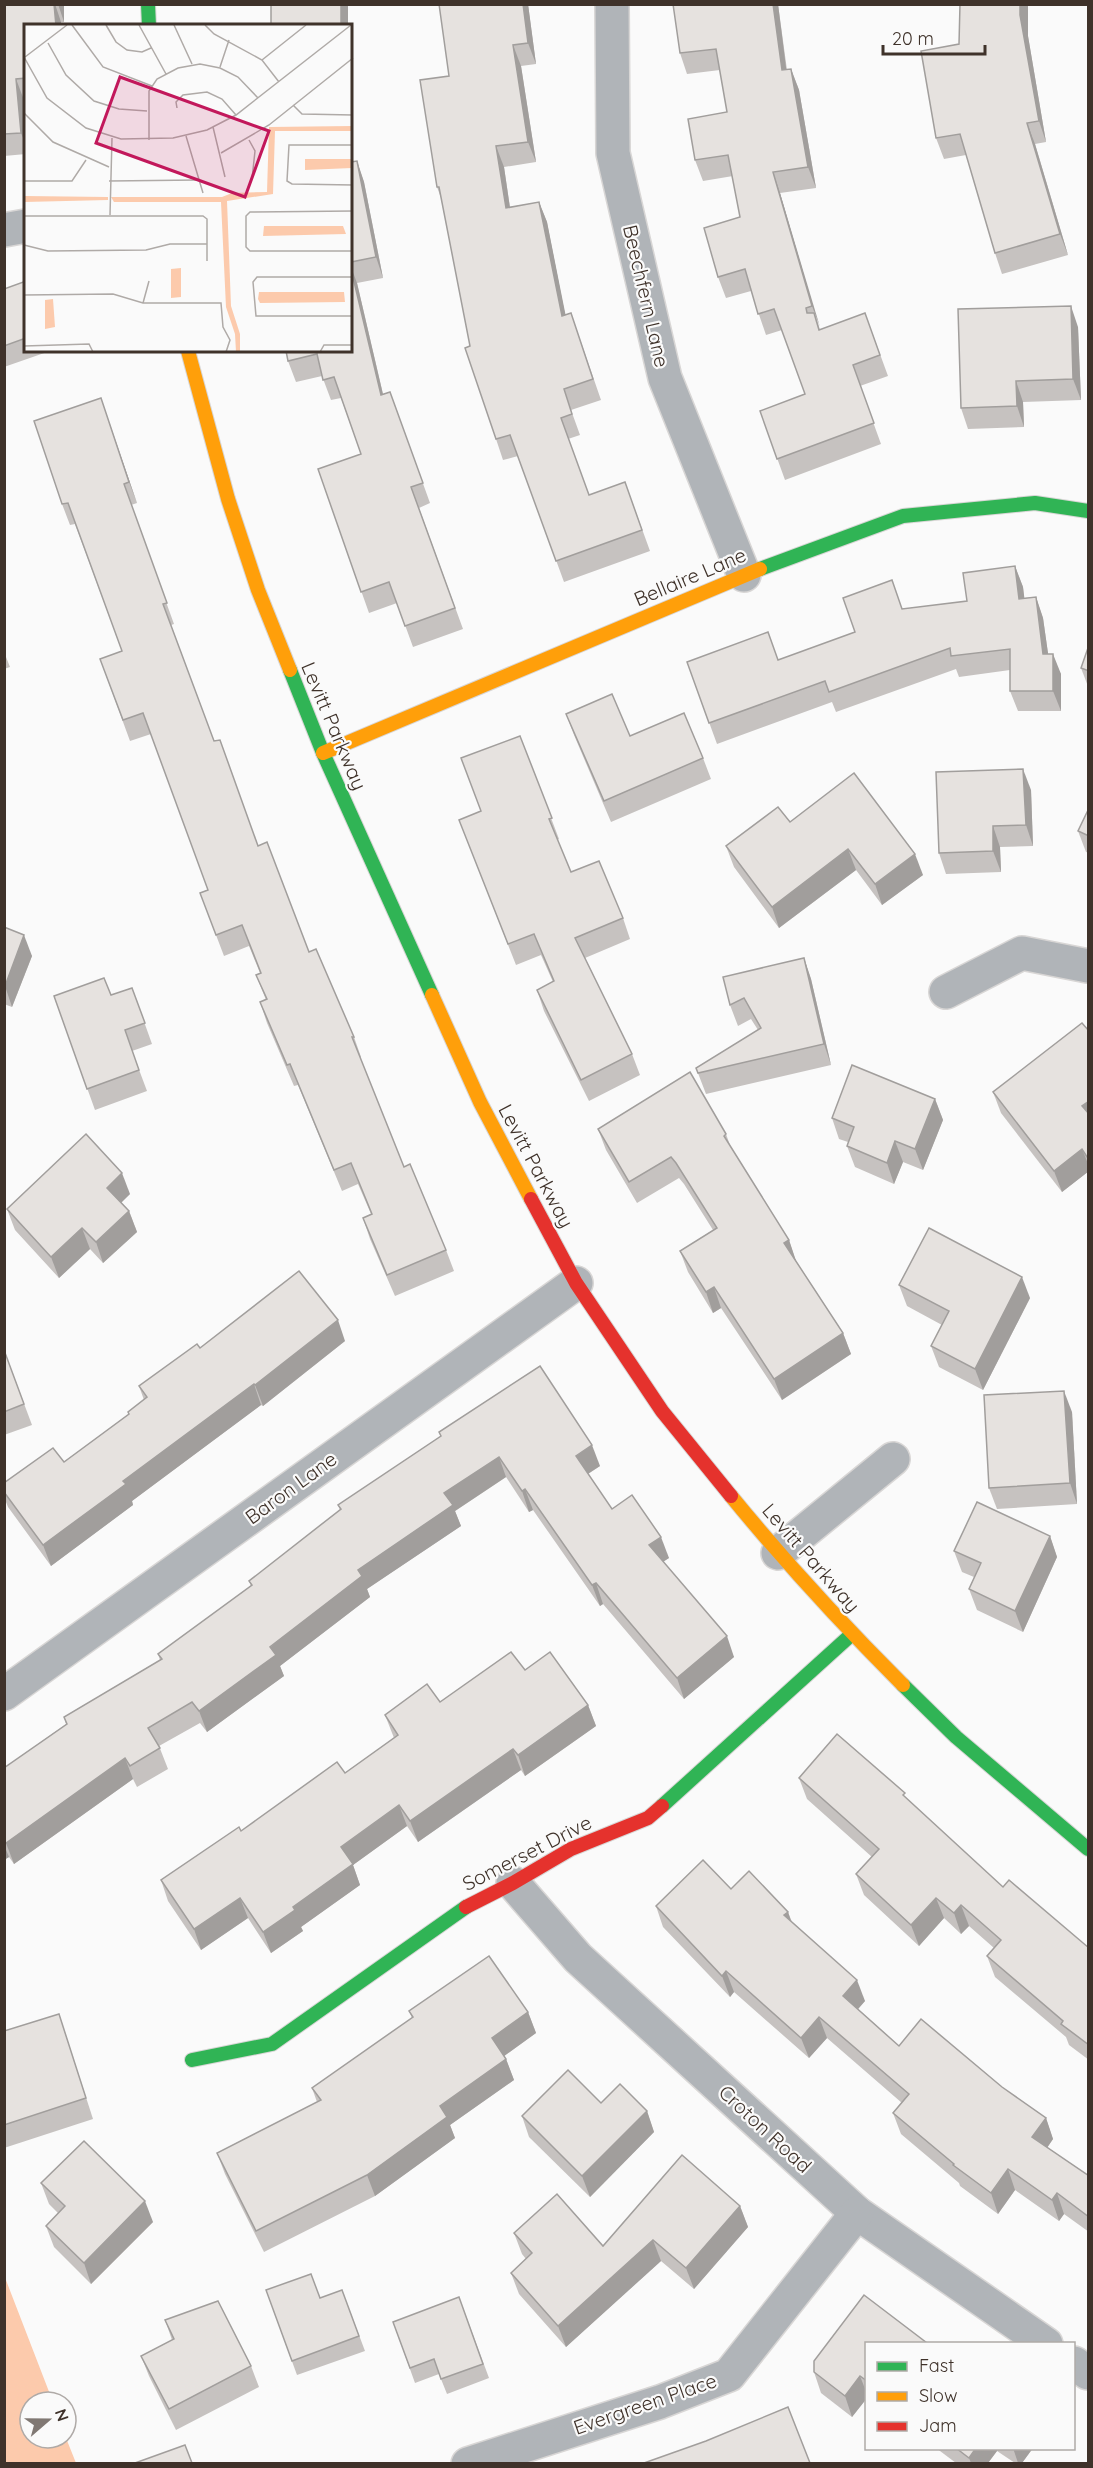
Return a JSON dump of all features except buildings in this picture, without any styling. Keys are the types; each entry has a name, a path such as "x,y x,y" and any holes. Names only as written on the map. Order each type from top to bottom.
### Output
{"street":[{"path":"148,4 149,24"},
{"name":"Beechfern Lane","path":"612,4 613,153 664,378 744,574"},
{"path":"4,230 24,226"},
{"name":"Levitt Parkway","path":"188,352 228,499 258,590 323,753 480,1102 576,1283 662,1411 778,1553 852,1634 956,1737 1089,1849"},
{"name":"Bellaire Lane","path":"323,753 744,574 903,516 1035,503 1089,511"},
{"path":"946,992 1022,952 1089,966"},
{"name":"Baron Lane","path":"5,1692 576,1283"},
{"path":"778,1553 893,1459"},
{"name":"Somerset Drive","path":"192,2060 272,2044 467,1906 513,1883 571,1849 648,1818 852,1634"},
{"name":"Croton Road","path":"513,1883 579,1958 857,2213 1045,2342"},
{"name":"Evergreen Place","path":"468,2463 660,2403 729,2374 857,2213"},
{"path":"1075,2364 1089,2373"}],"shaded area":[{"path":"4,2275 48,2390 18,2390 18,2450 71,2450 76,2463 5,2463"}],"traffic: fast":[{"path":"148,4 149,24"},
{"path":"760,569 903,516 1035,503 1088,511"},
{"path":"290,670 323,753 432,995"},
{"path":"662,1806 852,1634"},
{"path":"903,1685 956,1737 1088,1849"},
{"path":"192,2060 272,2044 466,1907"}],"traffic: slow":[{"path":"188,352 228,499 258,590 290,670"},
{"path":"323,753 760,569"},
{"path":"432,995 480,1102 531,1199"},
{"path":"731,1496 815,1593 903,1685"}],"traffic: jam":[{"path":"531,1199 576,1283 662,1411 731,1496"},
{"path":"466,1907 571,1849 648,1818 662,1806"}]}
